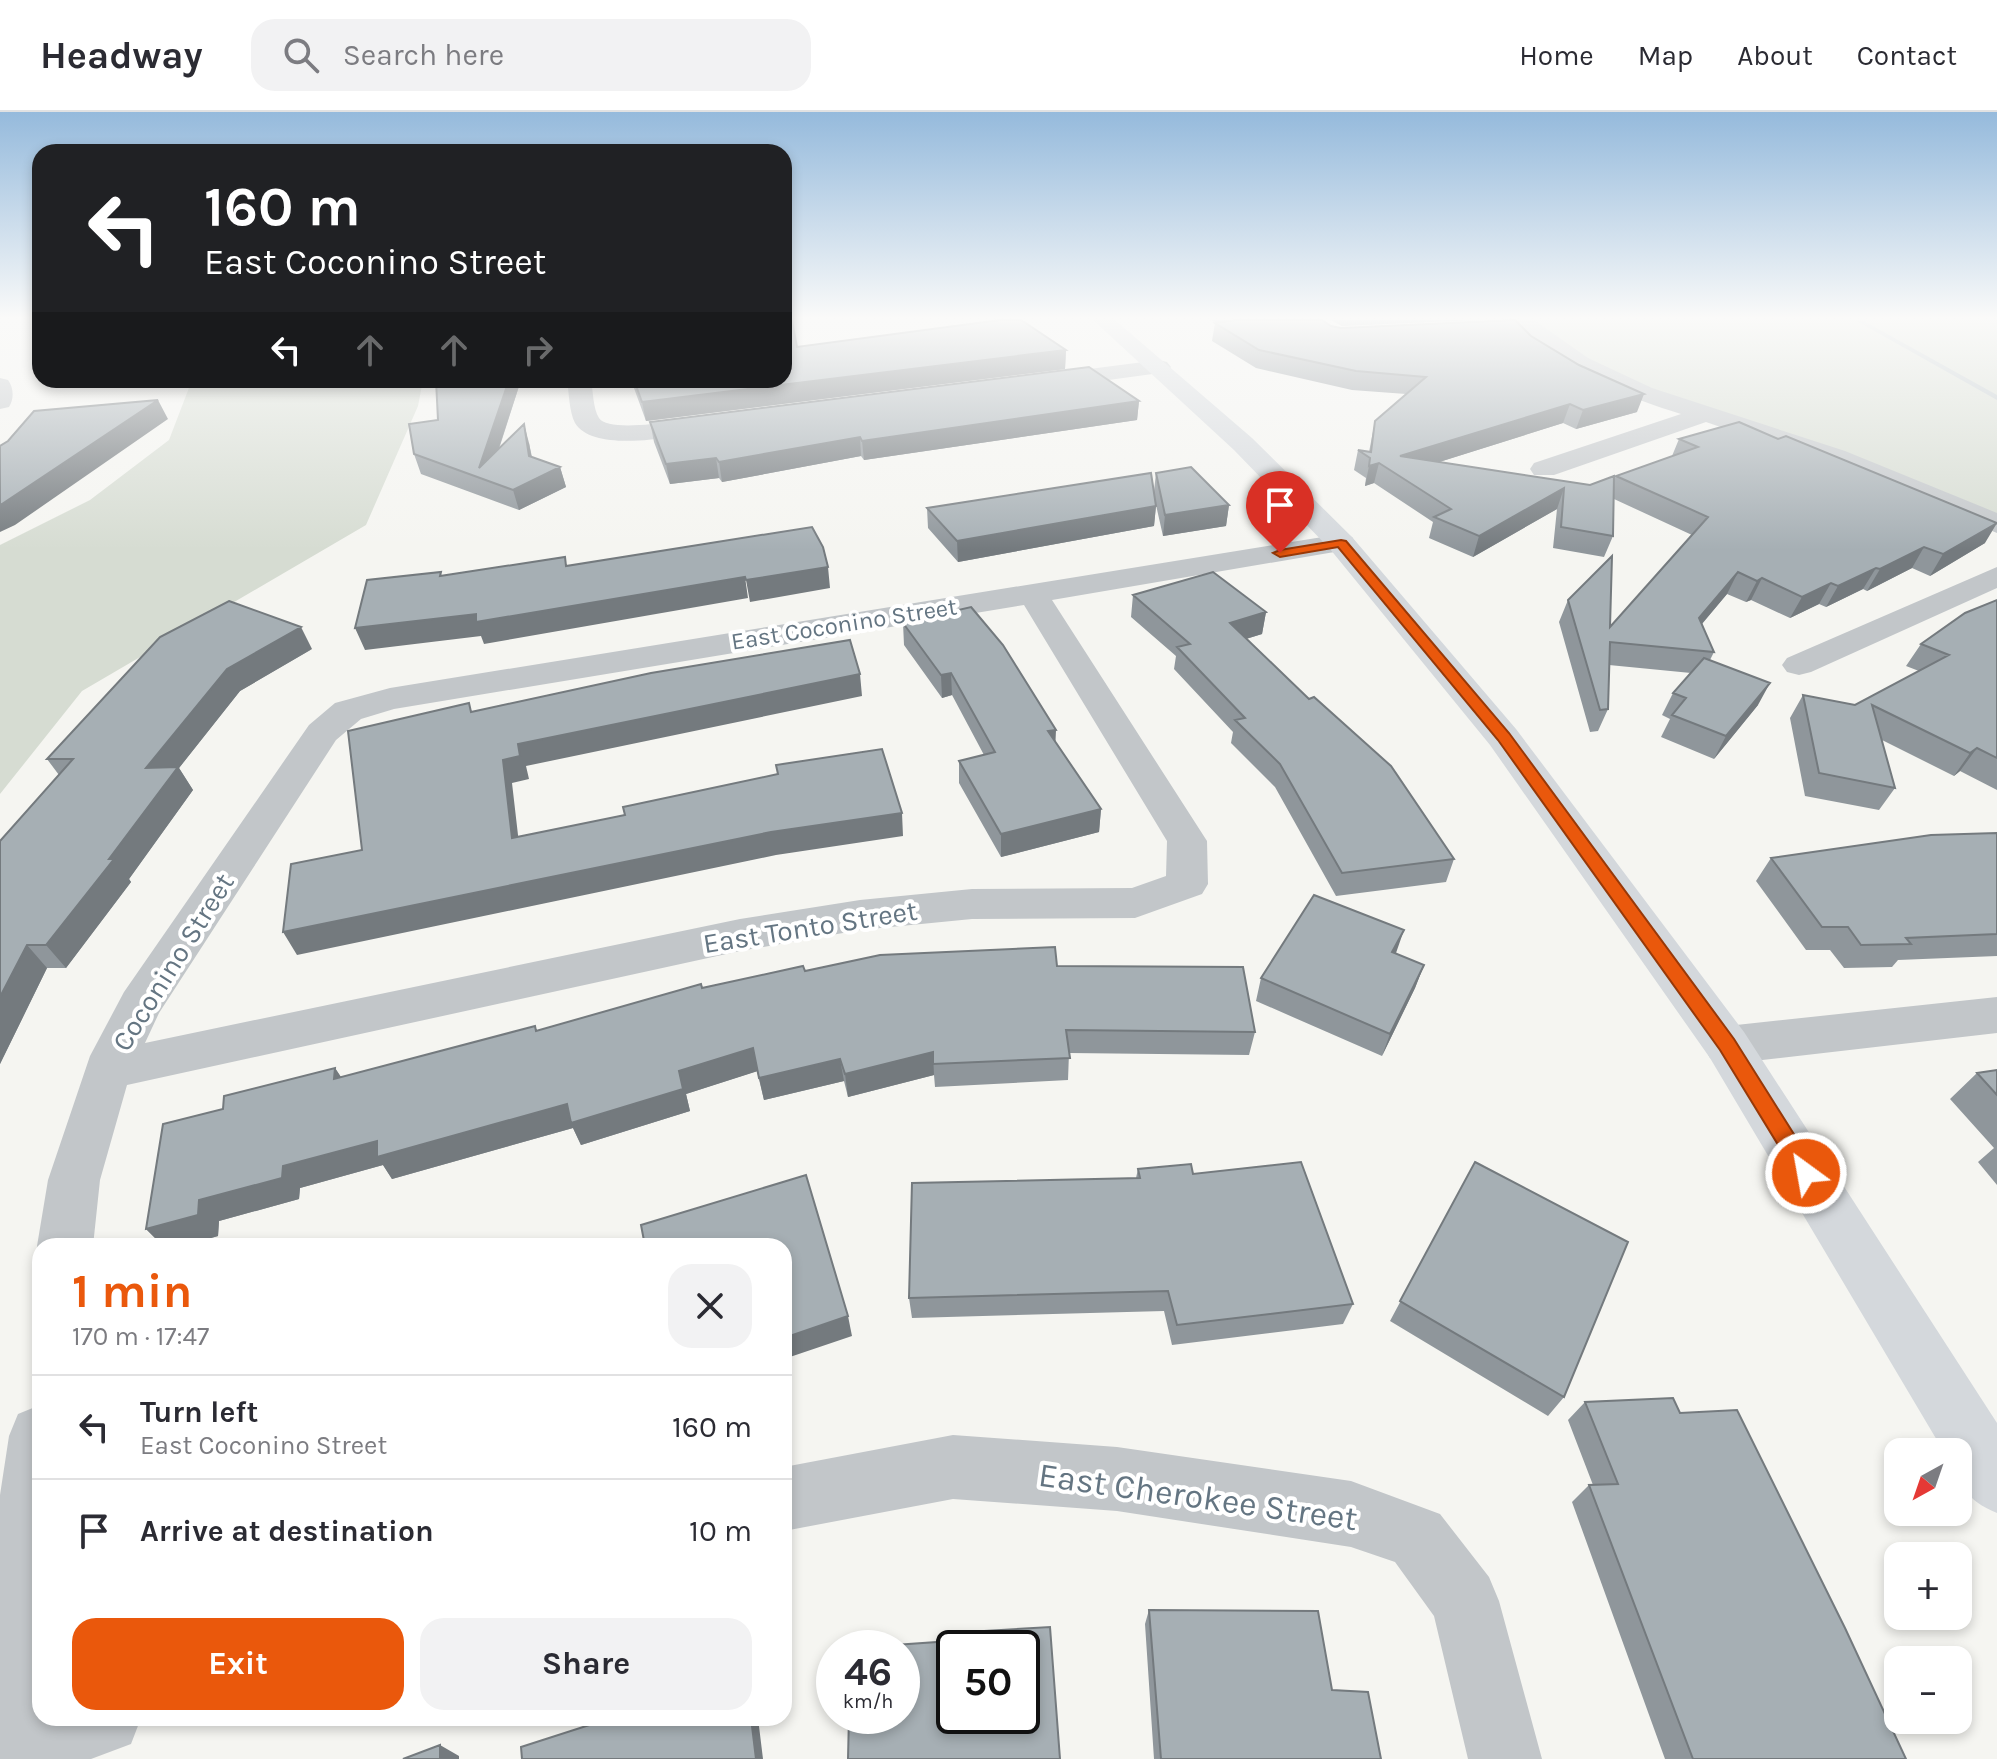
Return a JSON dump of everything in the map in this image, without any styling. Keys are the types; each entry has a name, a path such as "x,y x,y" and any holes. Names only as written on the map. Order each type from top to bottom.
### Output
{"main road":[{"path":"1192,397 1341,543 1503,737 1727,1045 1997,1481"}],"street":[{"path":"582,397 586,420 599,431 637,433 732,421"},
{"path":"1654,397 1854,462 1997,524"},
{"path":"1544,469 1703,415"},
{"name":"East Coconino Street","path":"348,711 390,699 1341,543"},
{"path":"1799,665 1997,576"},
{"name":"East Tonto Street","path":"107,1070 755,933 860,915 972,904 1135,903 1187,884 1187,841 1033,594"},
{"name":"Coconino Street","path":"66,1238 74,1180 107,1070 140,1005 322,733 348,711"},
{"path":"1727,1045 1997,1015"},
{"name":"East Cherokee Street","path":"792,1497 953,1467 1117,1479 1351,1514 1417,1537 1465,1601 1505,1759"},
{"path":"0,1735 32,1496"},
{"path":"0,1752 80,1726"}],"shaded area":[{"path":"186,397 420,397 366,525 82,691 0,794 0,545 90,500 169,440"},
{"path":"1664,397 1997,397 1997,524 1703,415"}],"building":[{"path":"437,397 503,397 479,468 524,424 529,456 560,467 513,490 414,454 409,424 438,420"},
{"path":"640,397 684,397 642,402"},
{"path":"851,397 1133,397 1139,401 862,441 860,437 719,462 716,458 666,464 650,422"},
{"path":"1403,397 1633,397 1583,410 1570,404 1400,456 1590,485 1614,476 1613,536 1561,527 1564,488 1479,536 1434,517 1451,509 1379,463 1369,466 1370,458 1358,450 1371,452 1375,421"},
{"path":"158,400 0,505 0,446 34,411"},
{"path":"1739,422 1778,439 1786,436 1997,523 1943,554 1924,547 1880,569 1876,568 1838,586 1831,583 1802,597 1762,578 1757,581 1738,572 1699,618 1714,652 1610,642 1608,709 1600,710 1568,600 1612,556 1610,627 1708,517 1616,476 1698,447 1679,439"},
{"path":"1191,467 1229,505 1165,515 1156,473"},
{"path":"1151,473 1156,506 957,541 927,508"},
{"path":"812,527 823,547 828,567 746,580 745,577 476,622 476,614 355,628 367,580 441,572 440,576 565,557 566,566"},
{"path":"1213,572 1266,612 1230,623 1309,699 1314,697 1391,766 1454,859 1342,873 1280,764 1235,720 1245,718 1177,647 1190,644 1133,595"},
{"path":"1997,600 1997,758 1977,748 1970,753 1872,705 1895,788 1819,773 1803,695 1855,705 1949,655 1921,644 1965,613"},
{"path":"229,601 301,627 227,669 146,768 178,767 109,859 114,859 46,945 27,945 0,997 0,841 73,759 47,759 160,637"},
{"path":"971,607 1003,645 1056,730 1048,731 1101,809 1001,834 959,761 995,752 951,673 941,675 903,623"},
{"path":"850,640 860,674 518,744 520,756 503,760 512,838 625,815 623,807 778,774 776,765 882,749 902,813 771,832 283,932 291,864 362,850 348,731 469,703 471,712 651,673"},
{"path":"1704,658 1770,683 1726,736 1672,715 1686,698 1673,693"},
{"path":"1997,833 1997,934 1906,938 1911,944 1861,945 1848,927 1822,927 1771,858 1931,835"},
{"path":"1314,895 1404,930 1392,952 1424,965 1390,1034 1261,978"},
{"path":"1055,947 1057,966 1243,967 1255,1032 1066,1030 1070,1058 933,1064 933,1052 845,1074 840,1059 759,1078 753,1048 679,1071 683,1089 571,1123 567,1104 377,1157 377,1141 283,1166 282,1178 199,1200 198,1215 146,1229 163,1124 223,1109 224,1096 335,1068 334,1079 535,1026 536,1031 701,984 702,988 803,966 805,971 880,955"},
{"path":"1997,1070 1997,1095 1977,1073"},
{"path":"1301,1162 1353,1304 1177,1325 1168,1291 909,1298 912,1183 1140,1178 1138,1169 1191,1164 1193,1174"},
{"path":"1475,1162 1628,1242 1564,1397 1400,1301"},
{"path":"806,1175 848,1316 792,1335 792,1238 643,1238 641,1225"},
{"path":"1673,1398 1680,1413 1737,1410 1884,1712 1884,1734 1894,1734 1906,1759 1693,1759 1589,1485 1618,1484 1585,1402"},
{"path":"1149,1610 1318,1611 1332,1690 1368,1692 1381,1759 1161,1759"},
{"path":"1050,1627 1060,1759 848,1759 849,1734 920,1734 920,1643 936,1642 936,1734 1040,1734 1040,1630 1000,1630"},
{"path":"586,1726 752,1726 756,1759 522,1759 521,1747"},
{"path":"440,1745 440,1759 403,1759"}],"route":[{"path":"1280,553 1341,543 1503,737 1727,1045 1806,1173"}]}
